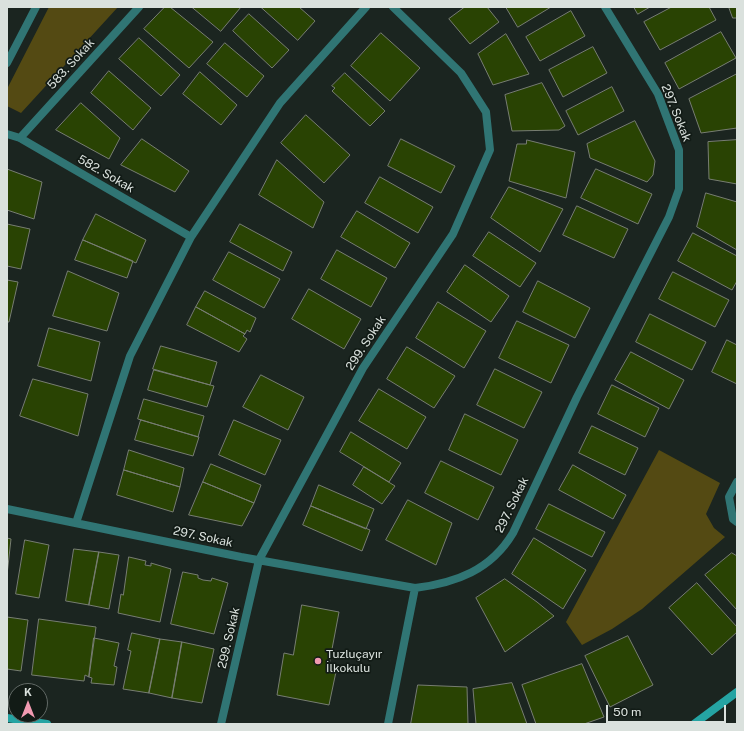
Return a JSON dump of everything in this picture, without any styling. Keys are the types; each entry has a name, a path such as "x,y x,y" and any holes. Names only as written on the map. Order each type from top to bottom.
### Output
{"main road":[{"path":"694,724 737,692"},
{"path":"7,718 42,724"}],"street":[{"path":"7,63 36,7"},
{"name":"583. Sokak","path":"20,138 139,7"},
{"path":"76,523 130,356 191,237 280,102 366,7"},
{"name":"299. Sokak","path":"221,724 259,560 363,368 453,234 490,150 486,112 461,73 393,7"},
{"name":"297. Sokak","path":"7,508 259,560 414,588 451,581 475,572 491,560 507,543 577,397 669,217 679,189 679,150 658,94 605,7"},
{"name":"582. Sokak","path":"7,134 20,138 191,237"},
{"path":"737,482 729,497 733,519 737,522"},
{"path":"388,724 414,588"}],"shaded area":[{"path":"49,7 118,7 21,113 7,106 7,89"},
{"path":"659,450 720,483 706,514 714,528 725,537 642,609 612,629 582,645 566,622"}],"building":[{"path":"165,7 170,7 213,42 189,68 144,29"},
{"path":"192,7 241,7 221,31"},
{"path":"261,7 299,7 315,21 298,40"},
{"path":"465,7 487,7 499,22 470,44 449,19"},
{"path":"506,7 551,7 518,27"},
{"path":"634,7 650,7 638,14"},
{"path":"672,7 709,7 716,20 660,50 644,22"},
{"path":"729,7 737,7 737,18 733,18"},
{"path":"571,11 585,36 540,61 526,37"},
{"path":"249,14 289,50 272,68 233,31"},
{"path":"721,32 736,58 679,89 665,63"},
{"path":"381,33 420,68 390,101 351,66"},
{"path":"506,34 529,74 493,85 478,54"},
{"path":"139,38 180,75 161,96 119,59"},
{"path":"225,43 264,76 247,97 207,64"},
{"path":"593,47 607,73 563,97 549,70"},
{"path":"109,71 151,108 133,130 91,93"},
{"path":"200,72 237,105 221,125 183,94"},
{"path":"345,73 385,111 370,126 332,91 335,88 332,86"},
{"path":"737,74 737,128 701,133 689,99"},
{"path":"542,83 565,126 559,130 512,131 505,95"},
{"path":"612,87 624,111 578,135 566,111"},
{"path":"81,103 120,138 109,159 56,130"},
{"path":"306,115 350,155 324,183 281,143"},
{"path":"635,121 655,161 653,175 647,182 590,158 587,144"},
{"path":"142,139 189,171 175,192 121,165"},
{"path":"401,139 455,166 441,193 388,166"},
{"path":"527,140 575,152 566,198 509,181 517,144 526,144"},
{"path":"737,140 737,184 709,179 708,142"},
{"path":"277,160 324,202 313,228 259,195"},
{"path":"7,169 42,182 34,219 7,210"},
{"path":"596,169 652,194 638,224 581,198"},
{"path":"380,177 433,207 418,233 365,203"},
{"path":"509,187 563,209 540,252 491,218"},
{"path":"706,193 737,202 737,250 697,227"},
{"path":"577,206 628,229 614,258 563,235"},
{"path":"357,211 410,243 395,268 341,237"},
{"path":"96,214 146,240 136,263 83,240"},
{"path":"7,224 30,229 21,269 7,266"},
{"path":"240,224 292,252 283,271 230,242"},
{"path":"489,232 536,263 520,287 473,256"},
{"path":"693,233 737,256 737,281 732,290 678,261"},
{"path":"83,240 133,261 127,278 75,260"},
{"path":"337,250 387,278 371,307 321,279"},
{"path":"229,252 280,279 264,308 213,280"},
{"path":"465,265 509,296 491,322 447,292"},
{"path":"68,271 119,293 107,331 53,316"},
{"path":"673,272 729,300 715,327 659,299"},
{"path":"7,280 18,282 9,322 7,322"},
{"path":"538,281 590,308 575,338 523,312"},
{"path":"309,289 361,319 344,349 292,319"},
{"path":"205,291 256,318 250,332 247,330 245,334 196,307"},
{"path":"438,302 486,331 464,368 416,338"},
{"path":"196,307 245,334 243,336 247,339 239,352 187,325"},
{"path":"650,314 706,342 692,370 636,342"},
{"path":"517,321 569,345 551,383 499,358"},
{"path":"49,328 100,342 91,381 38,366"},
{"path":"727,340 737,345 737,384 712,372"},
{"path":"161,346 217,362 210,385 153,369"},
{"path":"407,347 455,376 434,408 387,379"},
{"path":"631,352 684,380 669,409 615,380"},
{"path":"495,369 542,392 524,428 477,405"},
{"path":"154,370 214,386 207,407 148,390"},
{"path":"261,375 304,397 288,430 243,407"},
{"path":"33,379 88,394 78,436 20,416"},
{"path":"612,385 659,408 645,437 598,414"},
{"path":"379,389 426,417 407,449 359,421"},
{"path":"144,399 204,416 198,437 138,419"},
{"path":"465,414 518,440 501,475 449,450"},
{"path":"141,420 199,437 193,456 135,440"},
{"path":"234,420 281,440 265,475 219,455"},
{"path":"592,426 638,448 625,475 579,453"},
{"path":"351,432 401,463 389,482 340,452"},
{"path":"129,450 184,468 180,487 124,470"},
{"path":"441,461 494,487 478,520 425,493"},
{"path":"211,464 261,485 254,503 203,482"},
{"path":"573,465 626,495 613,519 559,490"},
{"path":"364,467 395,486 382,504 353,485"},
{"path":"124,470 180,487 173,512 117,495"},
{"path":"203,482 254,503 242,526 189,515"},
{"path":"319,485 374,509 366,529 311,506"},
{"path":"408,500 452,523 436,565 386,540"},
{"path":"549,504 605,532 592,557 536,529"},
{"path":"311,506 370,530 362,551 303,525"},
{"path":"7,538 11,539 7,575"},
{"path":"534,538 586,570 563,609 512,574"},
{"path":"25,540 49,545 39,598 16,594"},
{"path":"74,549 99,552 89,605 66,601"},
{"path":"99,552 119,555 109,609 89,605"},
{"path":"732,553 737,556 737,610 705,575"},
{"path":"129,557 146,561 145,565 151,566 151,563 171,569 160,622 118,613 121,594 123,595"},
{"path":"183,572 198,575 198,578 203,580 211,581 212,578 228,583 214,634 171,624"},
{"path":"505,579 554,616 505,652 476,598"},
{"path":"697,583 737,627 737,632 712,655 669,608"},
{"path":"302,605 339,612 329,665 337,667 329,705 277,695 284,653 293,655"},
{"path":"7,617 28,620 21,671 7,669"},
{"path":"39,619 96,627 89,677 85,675 84,681 32,675"},
{"path":"132,633 160,639 149,693 123,689 131,651 128,650"},
{"path":"628,636 653,685 610,707 585,656"},
{"path":"94,638 119,643 114,666 117,667 114,685 91,683 92,678 89,677"},
{"path":"160,639 182,642 172,698 149,693"},
{"path":"182,642 214,649 202,703 172,698"},
{"path":"582,664 604,717 584,724 536,724 522,685"},
{"path":"512,683 527,724 476,724 473,689"},
{"path":"418,685 467,687 468,724 411,724"}],"place":[{"name":"Tuzluçayır İlkokulu","path":"318,661"}]}
